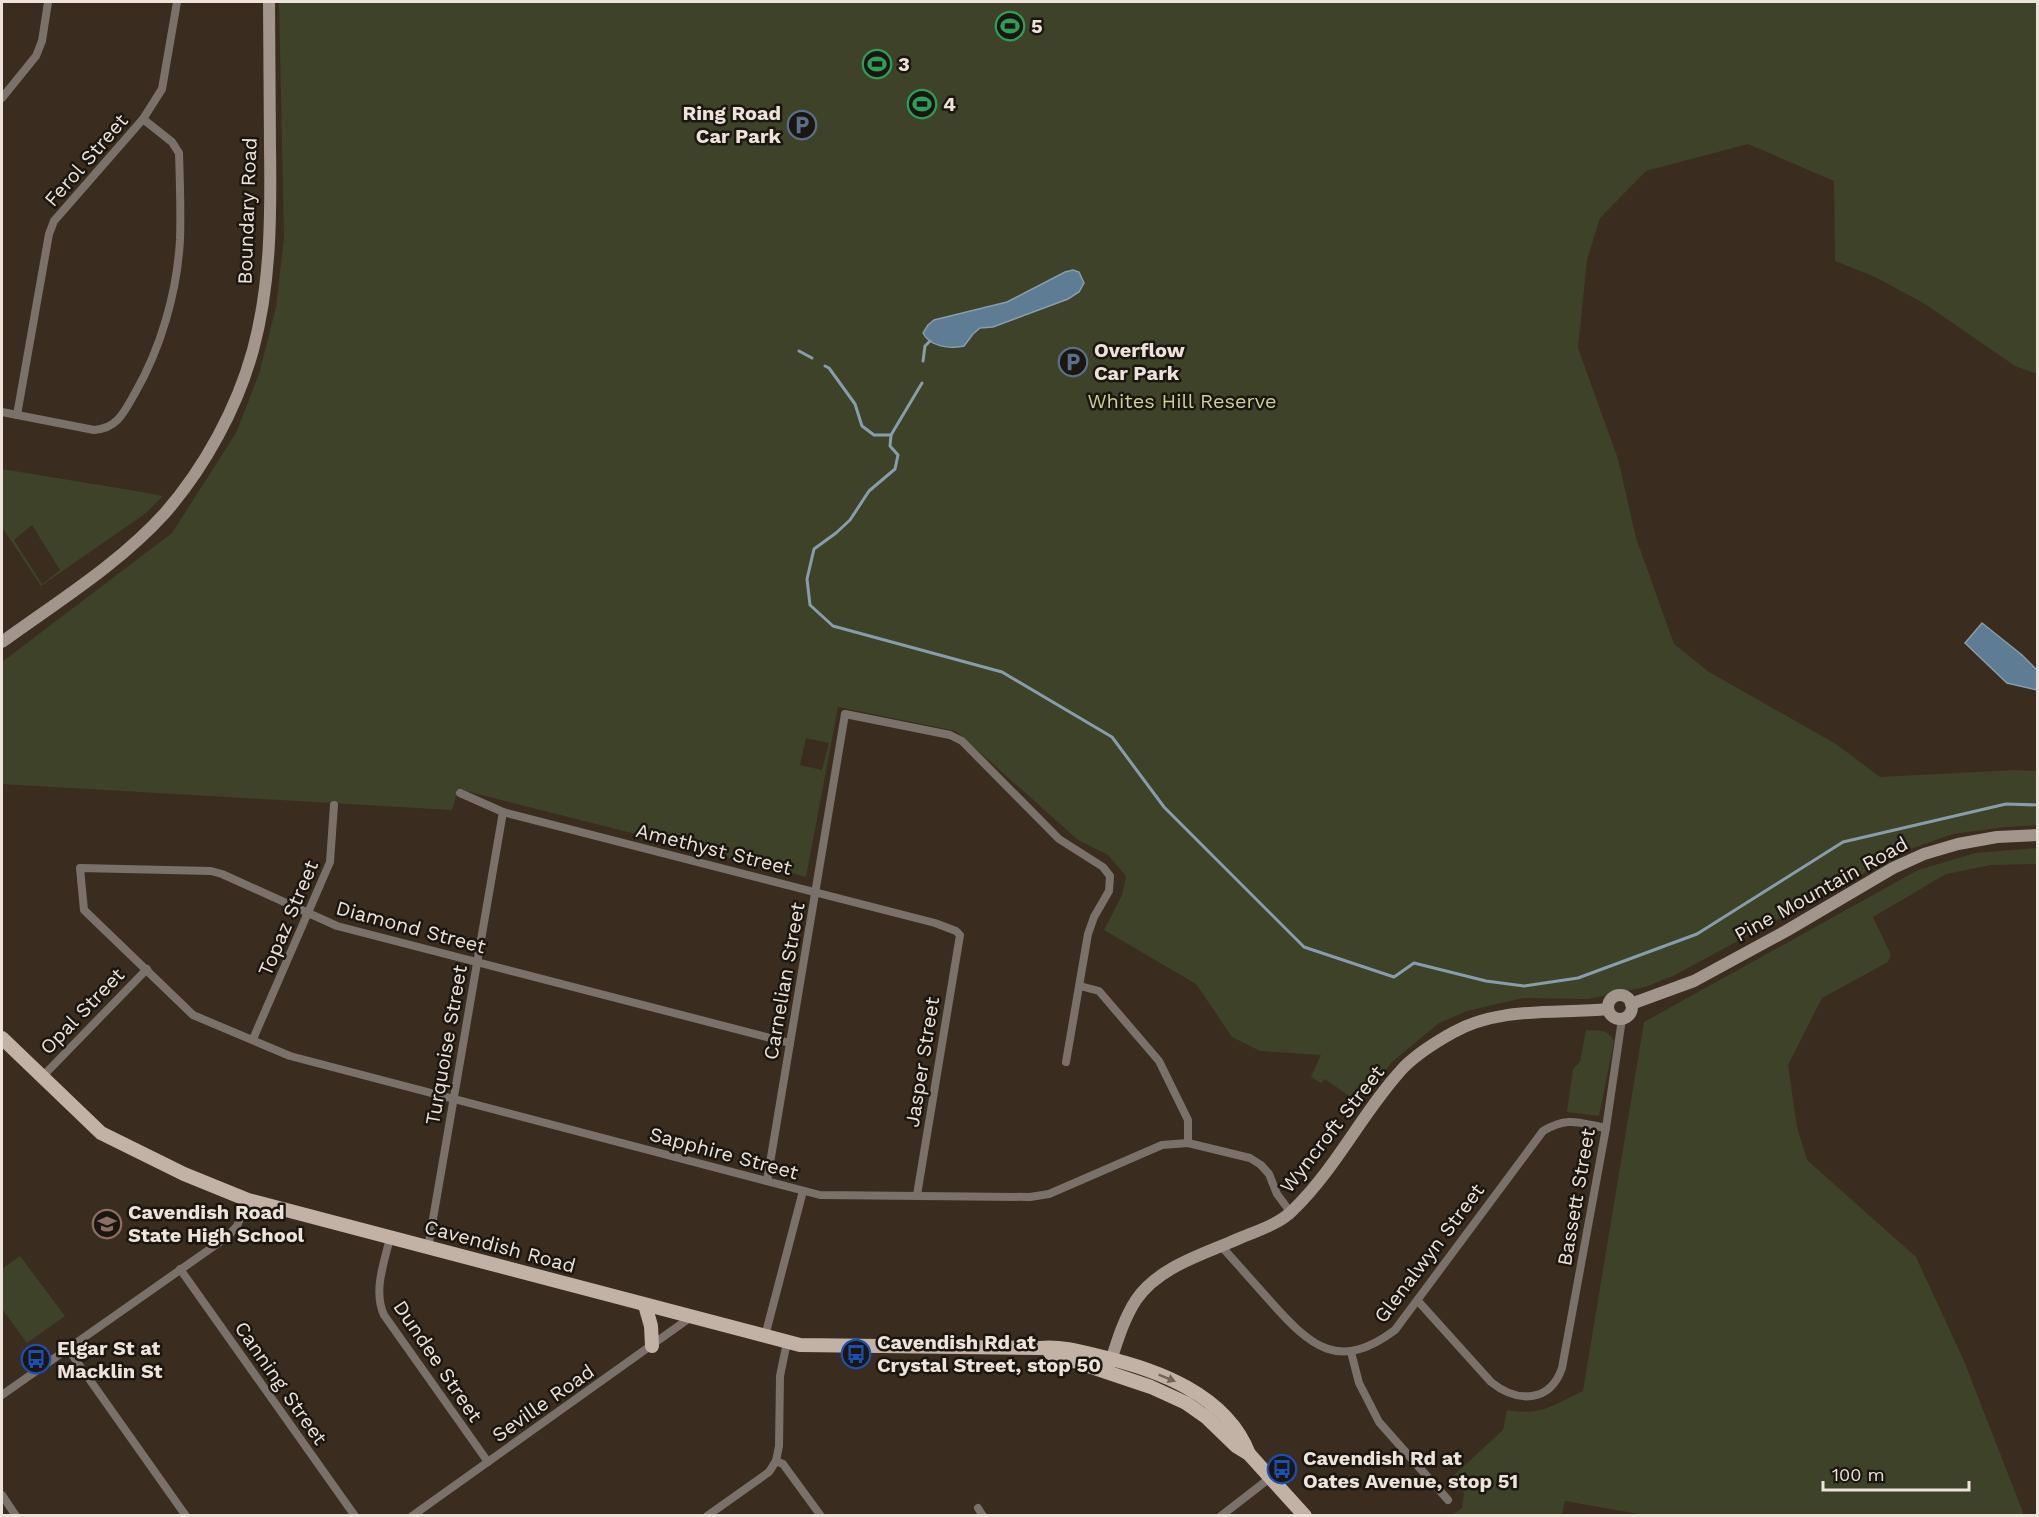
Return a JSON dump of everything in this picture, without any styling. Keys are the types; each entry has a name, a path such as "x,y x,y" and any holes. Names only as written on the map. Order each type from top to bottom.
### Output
{"main road":[{"name":"Cavendish Road","path":"2,1038 88,1122 108,1137 210,1185 248,1200 787,1342 816,1346 1055,1347 1110,1365 1164,1377 1197,1394 1216,1408 1243,1438 1249,1454 1305,1515"},
{"path":"645,1305 651,1326 652,1346"}],"street":[{"path":"2,98 36,56 42,41 48,2"},
{"name":"Ferol Street","path":"17,415 49,234 54,221 143,119 162,89 177,2"},
{"name":"Boundary Road","path":"2,642 119,556 165,513 200,467 229,415 253,351 268,257 269,2"},
{"path":"2,412 94,430 106,429 122,414 143,379 169,308 180,241 179,153 172,142 143,119"},
{"name":"Carnelian Street","path":"767,1181 845,714 950,735 962,741 1059,839 1103,867 1110,876 1109,891 1094,917 1088,934 1080,986"},
{"name":"Amethyst Street","path":"460,793 503,813 935,923 956,931 960,935"},
{"name":"Topaz Street","path":"253,1040 330,862 334,805"},
{"name":"Turquoise Street","path":"428,1248 503,813"},
{"name":"Pine Mountain Road","path":"1631,1004 1694,981 1778,936 1893,868 1924,854 1958,844 1997,837 2037,835"},
{"name":"Diamond Street","path":"147,969 84,910 80,868 211,871 337,926 790,1043"},
{"name":"Jasper Street","path":"917,1195 960,935"},
{"name":"Sapphire Street","path":"147,969 193,1015 290,1056 820,1195 1030,1197 1049,1194 1162,1145 1188,1143 1250,1158 1261,1165 1269,1174 1277,1194 1291,1213"},
{"name":"Opal Street","path":"42,1077 147,969"},
{"path":"1066,1062 1080,986 1099,991 1159,1061 1188,1120 1188,1143"},
{"path":"1617,996 1626,997 1631,1004 1630,1013 1622,1018 1613,1017 1608,1009 1610,1001 1617,996"},
{"name":"Wyncroft Street","path":"1110,1365 1131,1309 1144,1289 1166,1272 1291,1213 1405,1066 1430,1046 1454,1031 1504,1015 1608,1009"},
{"name":"Bassett Street","path":"1418,1301 1491,1382 1503,1392 1516,1396 1532,1396 1548,1390 1558,1381 1606,1128 1622,1018"},
{"name":"Glenalwyn Street","path":"1222,1247 1293,1327 1314,1344 1337,1352 1363,1349 1380,1342 1395,1330 1543,1131 1558,1122 1574,1122 1606,1128"},
{"path":"765,1336 803,1191"},
{"path":"2,1395 231,1234 240,1222 248,1200"},
{"name":"Dundee Street","path":"390,1238 379,1288 381,1309 488,1462"},
{"name":"Canning Street","path":"180,1269 355,1515"},
{"name":"Seville Road","path":"412,1515 691,1317"},
{"path":"707,1515 769,1472 776,1461 779,1446 780,1376 787,1342"},
{"path":"68,1349 186,1515"},
{"path":"1351,1352 1359,1383 1379,1422 1448,1500"},
{"path":"776,1461 783,1464 821,1515"},
{"path":"1221,1515 1270,1478"},
{"path":"2,1495 16,1515"}],"green space":[{"name":"Whites Hill Reserve","path":"279,2 2037,2 2037,374 2015,366 1925,304 1875,277 1835,261 1834,181 1748,144 1646,171 1600,218 1587,260 1578,348 1618,459 1636,538 1674,644 1709,672 1836,744 1880,777 2014,770 2037,771 2037,825 1953,834 1905,851 1673,976 1645,987 1588,999 1523,998 1467,1011 1439,1023 1392,1062 1361,1102 1325,1079 1321,1083 1311,1077 1321,1055 1260,1051 1232,1037 1196,984 1104,930 1122,895 1126,876 1108,855 1078,840 956,731 838,707 806,877 458,789 452,810 2,784 2,662 172,533 236,433 259,374 276,307 284,238","holes":["806,738 829,743 822,770 800,765"]},
{"path":"2,469 163,496 146,513 41,586 2,527","holes":["32,525 60,570 42,584 14,540"]},
{"path":"2037,848 2037,864 1991,865 1946,874 1873,917 1891,955 1888,962 1822,998 1788,1065 1797,1127 1807,1160 1916,1257 1964,1361 2024,1515 1650,1516 1565,1501 1562,1515 1452,1515 1462,1508 1464,1493 1453,1476 1503,1430 1507,1410 1529,1412 1547,1408 1583,1391 1644,1022 1918,870 1975,853"},
{"path":"1586,1030 1606,1032 1614,1041 1599,1116 1567,1112 1573,1069 1580,1062"},
{"path":"20,1256 65,1316 27,1343 2,1309 2,1269"}],"water":[{"path":"1073,270 1079,272 1084,283 1079,292 1068,299 993,327 980,328 964,346 941,346 930,341 923,333 934,320 1007,302"},
{"path":"1982,623 2037,670 2037,690 2007,683 1965,643"}],"waterway":[{"path":"923,361 925,346 930,341"},
{"path":"799,351 812,358"},
{"path":"825,366 829,368 855,404 862,426 874,435 891,435"},
{"path":"922,383 891,435 890,446 898,455 895,469 869,491 850,520 814,549 807,579 810,605 833,626 1002,672 1112,737 1164,807 1304,947 1394,977 1414,963 1486,981 1524,986 1578,978 1697,934 1843,842 2006,804 2038,805"}],"place":[{"name":"5","path":"1010,26"},
{"name":"3","path":"877,64"},
{"name":"4","path":"922,104"},
{"name":"Ring Road Car Park","path":"802,125"},
{"name":"Overflow Car Park","path":"1073,362"},
{"name":"Cavendish Road State High School","path":"107,1224"},
{"name":"Cavendish Rd at Crystal Street, stop 50","path":"856,1354"},
{"name":"Elgar St at Macklin St","path":"36,1359"},
{"name":"Cavendish Rd at Oates Avenue, stop 51","path":"1282,1469"}]}
